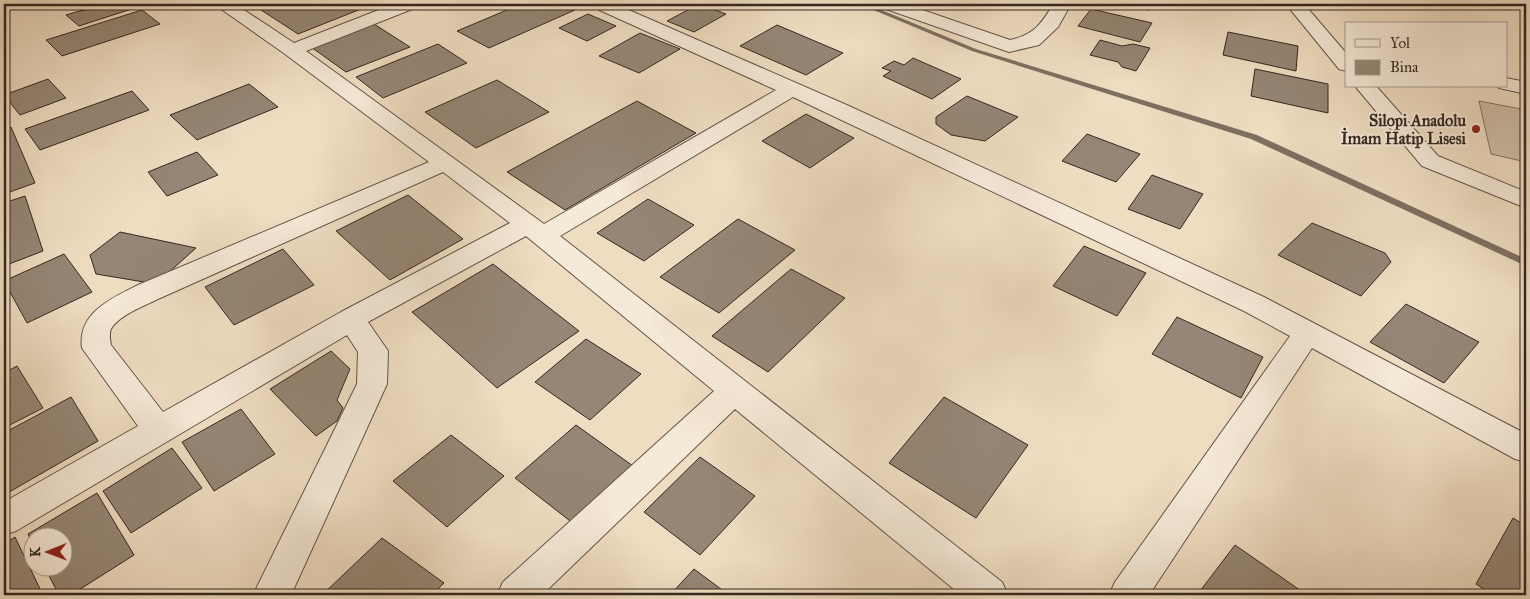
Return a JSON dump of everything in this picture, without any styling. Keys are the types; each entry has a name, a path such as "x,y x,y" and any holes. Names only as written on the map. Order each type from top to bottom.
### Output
{"street":[{"path":"223,4 292,50 535,230 989,595"},
{"path":"292,50 409,4"},
{"path":"601,4 792,89 1245,300 1526,449"},
{"path":"889,4 1009,46 1032,40 1052,23 1062,4"},
{"path":"1295,4 1342,57"},
{"path":"1508,84 1526,88"},
{"path":"1367,88 1430,161 1526,202"},
{"path":"4,520 351,318 535,230 792,89"},
{"path":"158,430 97,348 96,331 102,321 118,308 148,292 445,163"},
{"path":"272,595 372,384 373,351 351,318"},
{"path":"1128,595 1308,332"},
{"path":"516,595 734,390"}],"shaded area":[{"path":"1479,101 1526,110 1526,162 1491,154"}],"building":[{"path":"74,4 104,4 81,11"},
{"path":"104,4 147,4 79,26 66,15"},
{"path":"263,4 352,4 361,9 298,34 255,6"},
{"path":"521,4 562,4 575,10 489,48 457,31"},
{"path":"699,4 726,14 694,32 667,21"},
{"path":"1105,4 1149,4 1149,10"},
{"path":"1091,9 1152,23 1140,42 1078,26"},
{"path":"142,10 160,24 62,56 46,40"},
{"path":"588,14 616,26 587,41 559,28"},
{"path":"374,24 410,47 346,72 311,47"},
{"path":"777,25 843,53 806,75 740,46"},
{"path":"1228,32 1298,46 1296,71 1223,55"},
{"path":"640,33 680,49 639,73 599,56"},
{"path":"1100,40 1122,46 1133,44 1150,48 1136,71 1122,67 1118,62 1090,55"},
{"path":"438,44 467,63 383,98 356,77"},
{"path":"913,58 961,79 932,99 883,76 891,71 882,68 894,61 904,65"},
{"path":"1255,69 1328,84 1328,113 1251,96"},
{"path":"48,79 66,98 20,115 4,95"},
{"path":"497,80 549,112 476,148 425,112"},
{"path":"249,84 278,107 197,140 170,115"},
{"path":"132,91 149,110 40,150 25,129"},
{"path":"967,96 1018,117 985,141 951,135 936,124 936,117"},
{"path":"637,101 696,133 565,210 507,172"},
{"path":"806,114 854,138 810,168 762,141"},
{"path":"11,127 35,183 4,194 4,129"},
{"path":"1087,134 1140,154 1116,182 1062,161"},
{"path":"197,152 218,175 167,196 148,172"},
{"path":"1152,175 1203,194 1180,229 1128,209"},
{"path":"408,195 463,239 390,280 336,231"},
{"path":"25,196 43,251 4,266 4,203"},
{"path":"648,199 694,225 644,261 597,233"},
{"path":"738,219 795,250 719,313 660,277"},
{"path":"1312,223 1385,253 1391,262 1361,296 1278,255"},
{"path":"120,232 196,248 156,284 96,274 90,255"},
{"path":"1084,246 1146,273 1117,316 1053,286"},
{"path":"283,249 314,285 234,325 205,287"},
{"path":"64,254 92,292 27,323 4,281"},
{"path":"493,264 579,331 497,388 412,312"},
{"path":"791,269 845,298 768,372 712,336"},
{"path":"1406,304 1479,342 1444,383 1370,342"},
{"path":"1177,317 1263,357 1241,398 1152,354"},
{"path":"586,339 641,374 590,420 535,382"},
{"path":"331,351 350,369 337,400 343,408 337,421 316,436 270,389"},
{"path":"17,366 43,408 4,428 4,373"},
{"path":"71,397 98,441 4,495 4,433"},
{"path":"944,397 1028,445 976,518 889,463"},
{"path":"241,409 275,454 214,491 182,442"},
{"path":"576,425 633,466 574,524 515,478"},
{"path":"451,435 504,476 447,527 393,481"},
{"path":"172,448 202,488 131,533 103,491"},
{"path":"700,457 755,496 700,555 644,512"},
{"path":"97,493 134,555 71,595 59,595 49,576 72,576 72,526 41,526"},
{"path":"1513,518 1526,526 1526,595 1493,595 1476,584"},
{"path":"15,537 22,552 22,576 34,576 43,595 4,595 4,544"},
{"path":"382,538 444,583 432,595 322,595"},
{"path":"1235,545 1307,595 1197,595"},
{"path":"694,569 729,595 670,595"}],"waterway":[{"path":"862,4 974,50 1254,137 1526,263"}],"place":[{"name":"Silopi Anadolu İmam Hatip Lisesi","path":"1476,129"}]}
